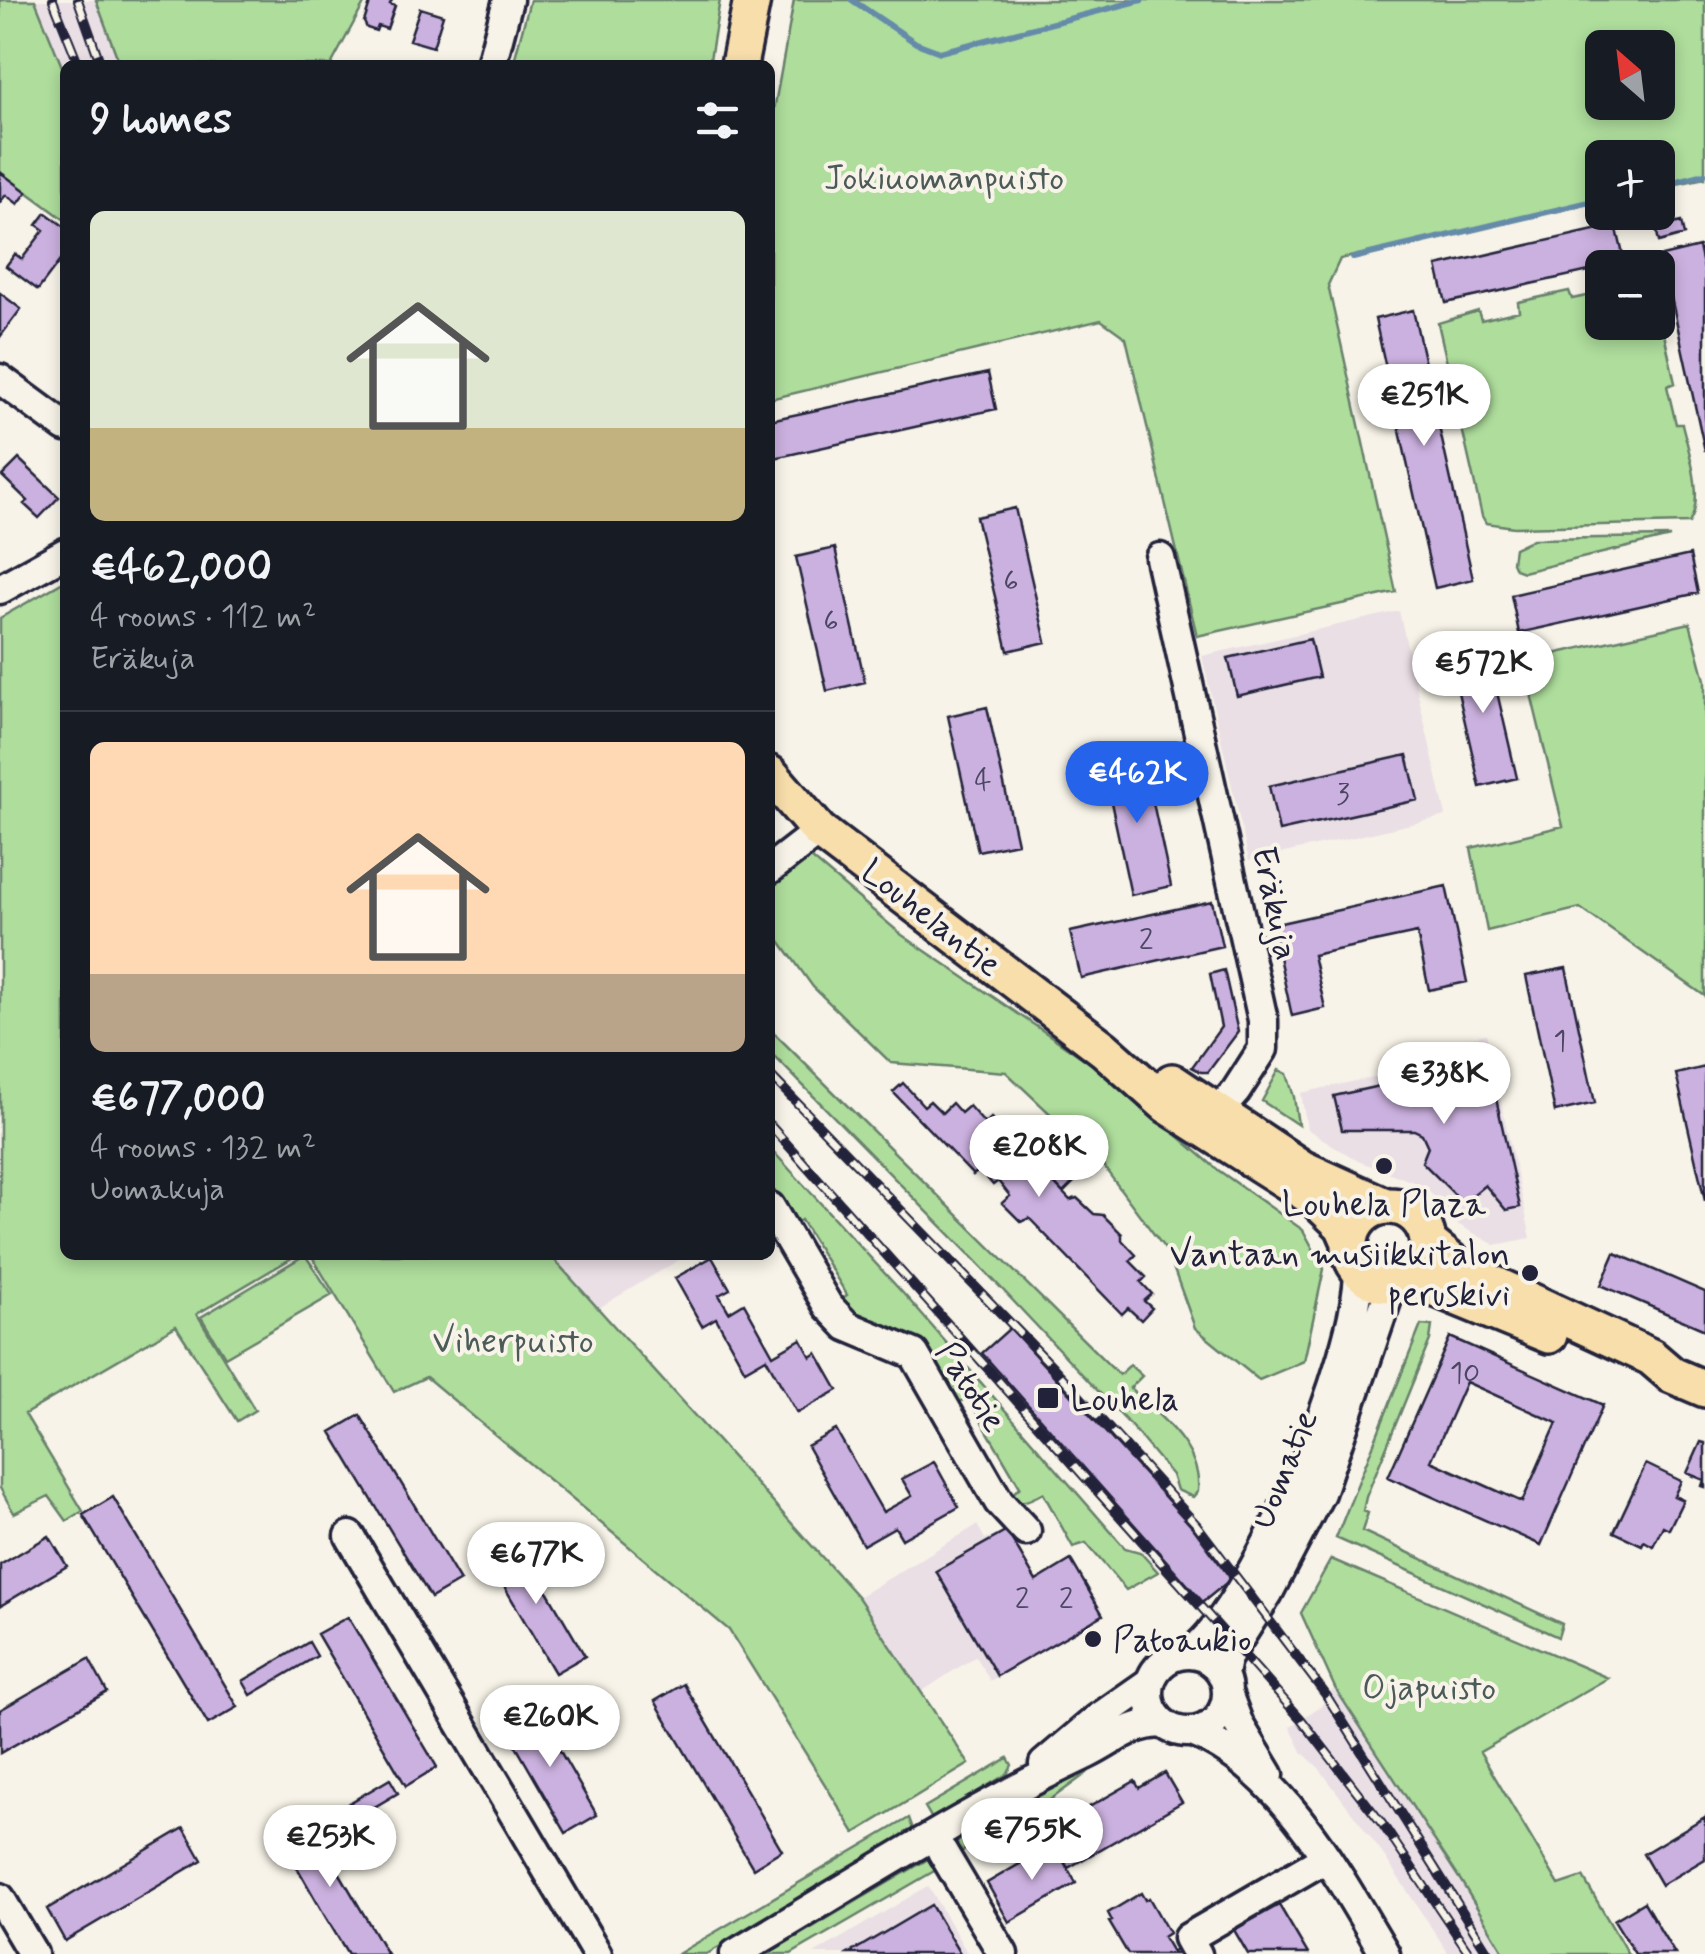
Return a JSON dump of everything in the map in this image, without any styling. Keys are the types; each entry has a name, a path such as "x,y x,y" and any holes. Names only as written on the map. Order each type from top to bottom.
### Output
{"main road":[{"path":"740,60 752,0"},
{"name":"Louhelantie","path":"775,780 819,831 1104,1049 1167,1105 1210,1120 1385,1206"},
{"name":"Louhelantie","path":"1210,1120 1315,1198 1343,1226 1355,1256"},
{"path":"1401,1281 1423,1265 1429,1243 1426,1231 1412,1213 1385,1206 1361,1218 1355,1256 1375,1281 1401,1281 1647,1377 1672,1375"},
{"path":"1429,1243 1461,1269 1652,1357 1672,1375 1705,1390"}],"street":[{"path":"492,60 508,0"},
{"path":"0,379 60,424"},
{"path":"0,590 60,557"},
{"name":"Eräkuja","path":"1160,558 1263,1020 1263,1049 1236,1092 1210,1120"},
{"path":"775,865 819,831"},
{"name":"Patotie","path":"775,1216 828,1306 847,1326 914,1354 999,1502 1026,1531"},
{"name":"Uomatie","path":"1190,1653 1208,1638 1252,1569 1297,1483 1354,1312 1355,1256"},
{"name":"Uomatie","path":"1225,1685 1226,1659 1268,1594 1320,1493 1401,1281"},
{"path":"350,1536 597,1954"},
{"path":"1034,1778 1046,1762 1097,1719 1150,1682 1165,1661 1190,1653 1209,1659 1225,1685 1239,1725 1284,1802 1385,1954"},
{"path":"1150,1682 1150,1703 1163,1723"},
{"path":"735,1954 1034,1778 1092,1752 1127,1730 1163,1723 1182,1732 1204,1729 1217,1720 1225,1685"},
{"path":"1192,1732 1232,1752 1284,1802"},
{"path":"942,1851 1003,1954"},
{"path":"1197,1954 1188,1938 1324,1859"},
{"path":"0,1898 33,1954"}],"shaded area":[{"path":"35,0 96,0 118,60 60,62"},
{"path":"1399,611 1446,816 1249,861 1202,656"},
{"path":"1486,1034 1531,1238 1495,1245 1450,1220 1424,1186 1358,1161 1307,1129 1301,1093 1442,1062 1439,1045"},
{"path":"554,1260 679,1260 597,1309"},
{"path":"977,1525 985,1539 1007,1531 1036,1580 1071,1560 1103,1615 990,1681 976,1656 921,1692 858,1597"},
{"path":"1335,1688 1505,1954 1449,1954 1382,1853 1319,1768 1303,1753 1290,1727 1322,1705"},
{"path":"928,1886 968,1954 814,1954"}],"green space":[{"path":"0,0 35,0 60,62 60,216 0,172"},
{"path":"96,0 366,0 334,60 118,60"},
{"path":"530,0 720,0 710,60 514,60"},
{"name":"Jokiuomanpuisto","path":"794,0 1705,0 1705,178 1675,184 1675,140 1585,140 1585,205 1340,259 1328,285 1396,592 1197,636 1126,338 1101,320 775,398 775,104"},
{"path":"1569,291 1572,299 1585,296 1585,340 1665,340 1675,383 1667,386 1676,424 1682,424 1696,489 1689,523 1514,527 1486,523 1438,323 1478,311 1481,320 1519,311 1518,302"},
{"path":"1670,537 1523,572 1515,569 1512,562 1514,548 1533,539"},
{"path":"60,584 60,1260 289,1260 197,1314 255,1410 237,1421 176,1326 25,1414 83,1511 67,1521 49,1496 14,1513 0,1488 0,618"},
{"path":"1690,623 1705,680 1705,996 1580,908 1487,931 1471,848 1563,826 1523,661"},
{"path":"811,858 902,935 1102,1071 1218,1170 1303,1230 1324,1269 1304,1361 1259,1380 1195,1328 1168,1253 1098,1159 1006,1072 891,1063 813,987 775,934 775,884"},
{"path":"775,1034 1119,1375 1130,1365 1142,1376 1130,1388 1186,1446 1197,1475 1198,1491 1193,1497 1177,1490 1172,1475 1130,1425 775,1057"},
{"path":"1279,1070 1287,1074 1298,1125 1262,1101"},
{"path":"775,1153 910,1301 1125,1548 1140,1552 1158,1572 1126,1590 1086,1543 1073,1547 1043,1493 1022,1501 1010,1496 1020,1487 968,1398 956,1404 837,1302 847,1295 801,1220 790,1226 775,1200"},
{"path":"297,1260 308,1260 332,1295 225,1357 201,1317"},
{"name":"Viherpuisto","path":"314,1260 555,1260 858,1597 969,1764 855,1833 729,1630 426,1377 394,1392"},
{"path":"1421,1325 1432,1326 1430,1340 1366,1497 1363,1511 1368,1513 1362,1531 1562,1624 1558,1637 1336,1538"},
{"name":"Ojapuisto","path":"1331,1559 1608,1678 1480,1752 1559,1885 1583,1877 1628,1954 1505,1954 1335,1688 1301,1613"},
{"path":"1008,1758 1012,1765 1007,1774 932,1819 925,1807"},
{"path":"1089,1763 1092,1766 1087,1773 1039,1808 965,1850 955,1854 947,1848"},
{"path":"909,1818 913,1829 905,1835 724,1944 707,1954 678,1954"},
{"path":"935,1855 939,1868 936,1870 791,1954 767,1954"}],"building":[{"path":"371,0 392,0 390,4 395,6 387,29 367,28 364,22"},
{"path":"420,8 443,15 433,47 409,40"},
{"path":"0,172 27,192 18,204 6,195 0,202"},
{"path":"46,213 60,223 60,261 38,290 6,266 15,254 22,259 44,230 37,225"},
{"path":"1681,222 1684,235 1659,242 1656,230 1675,230 1675,223"},
{"path":"1594,230 1617,230 1622,250 1585,250 1585,272 1446,303 1437,266"},
{"path":"1699,247 1705,274 1705,451 1675,315 1675,253"},
{"path":"0,293 21,309 0,337"},
{"path":"1413,310 1473,579 1435,588 1375,319"},
{"path":"988,373 996,409 775,458 775,419"},
{"path":"19,459 59,497 39,518 2,476"},
{"path":"1015,508 1046,642 1008,651 976,517"},
{"path":"835,548 865,682 827,691 796,557"},
{"path":"1690,555 1698,593 1519,633 1511,595"},
{"path":"1310,639 1319,677 1237,696 1228,658"},
{"path":"1486,645 1517,778 1480,787 1449,653"},
{"path":"987,707 1017,843 978,851 948,716"},
{"path":"1407,755 1418,800 1279,831 1269,786"},
{"path":"1143,756 1171,886 1131,895 1103,765"},
{"path":"1446,886 1467,982 1429,990 1417,933 1313,955 1325,1008 1292,1016 1272,925"},
{"path":"1212,901 1222,946 1081,978 1070,932"},
{"path":"1566,968 1595,1103 1555,1112 1526,976"},
{"path":"1224,970 1238,1032 1208,1072 1201,1072 1192,1067 1221,1027 1210,974"},
{"path":"1488,1062 1520,1207 1506,1210 1485,1185 1463,1203 1422,1162 1428,1147 1422,1134 1414,1130 1342,1130 1334,1096"},
{"path":"1705,1067 1705,1201 1676,1074"},
{"path":"903,1083 924,1106 930,1101 942,1113 952,1103 961,1113 969,1106 985,1124 991,1118 1009,1136 1014,1131 1037,1156 1033,1161 1070,1200 1077,1198 1094,1214 1103,1215 1122,1234 1122,1240 1136,1255 1130,1261 1146,1277 1141,1282 1152,1294 1144,1301 1152,1308 1141,1320 1128,1308 1122,1314 1029,1218 1021,1222 1002,1203 1010,1196 998,1181 993,1185 980,1170 973,1175 893,1092"},
{"path":"1070,1155 1085,1171 1063,1193 1048,1177"},
{"path":"1615,1253 1705,1292 1705,1330 1601,1285"},
{"path":"714,1260 730,1289 719,1295 729,1312 744,1303 773,1355 801,1339 811,1357 817,1353 838,1390 797,1413 766,1358 745,1370 716,1318 702,1326 675,1278"},
{"path":"1010,1328 1194,1529 1231,1579 1203,1602 982,1353"},
{"path":"1450,1337 1603,1405 1541,1545 1388,1477","holes":["1466,1382 1557,1423 1522,1502 1431,1461"]},
{"path":"360,1415 460,1581 431,1598 331,1432"},
{"path":"836,1430 883,1512 912,1496 902,1479 934,1462 959,1507 902,1539 895,1527 863,1545 807,1446"},
{"path":"1701,1442 1705,1443 1705,1487 1704,1480 1687,1473"},
{"path":"1646,1464 1681,1481 1674,1496 1683,1500 1669,1529 1663,1526 1653,1546 1614,1532"},
{"path":"113,1497 238,1707 208,1724 83,1515"},
{"path":"1007,1531 1036,1581 1071,1560 1103,1615 997,1676 936,1571"},
{"path":"49,1536 67,1566 0,1606 0,1565"},
{"path":"518,1541 585,1656 555,1673 488,1559"},
{"path":"348,1617 437,1767 406,1786 317,1634"},
{"path":"309,1642 317,1656 251,1695 243,1681"},
{"path":"89,1659 107,1692 0,1753 0,1710"},
{"path":"684,1684 782,1850 753,1868 655,1701"},
{"path":"534,1706 597,1815 566,1833 503,1724"},
{"path":"1165,1773 1182,1802 1068,1868 1047,1831 1135,1781 1139,1788"},
{"path":"390,1779 398,1793 332,1832 324,1818"},
{"path":"307,1817 387,1954 348,1954 325,1916 278,1834"},
{"path":"1705,1817 1705,1859 1661,1885 1643,1854"},
{"path":"184,1828 202,1860 65,1941 47,1909"},
{"path":"1054,1844 1076,1883 1009,1922 987,1883"},
{"path":"1141,1893 1145,1900 1149,1898 1169,1933 1163,1937 1172,1952 1176,1949 1179,1954 1128,1954 1109,1922 1112,1921 1108,1913"},
{"path":"1644,1902 1675,1954 1635,1954 1614,1920"},
{"path":"931,1905 960,1954 848,1954"},
{"path":"1279,1905 1308,1954 1248,1954 1234,1930"}],"waterway":[{"path":"852,0 916,43 940,52 1142,0"},
{"path":"1675,182 1705,174"},
{"path":"1353,258 1585,203"}],"railway":[{"path":"53,0 77,60"},
{"path":"78,0 99,60"},
{"path":"775,1080 1053,1367 1196,1524 1326,1695 1489,1954"},
{"path":"775,1131 1301,1719 1383,1825 1470,1954"}],"place":[{"name":"Louhela Plaza","path":"1384,1166"},
{"name":"Vantaan musiikkitalon peruskivi","path":"1530,1273"},
{"name":"Louhela","path":"1048,1398"},
{"name":"Patoaukio","path":"1093,1639"}]}
